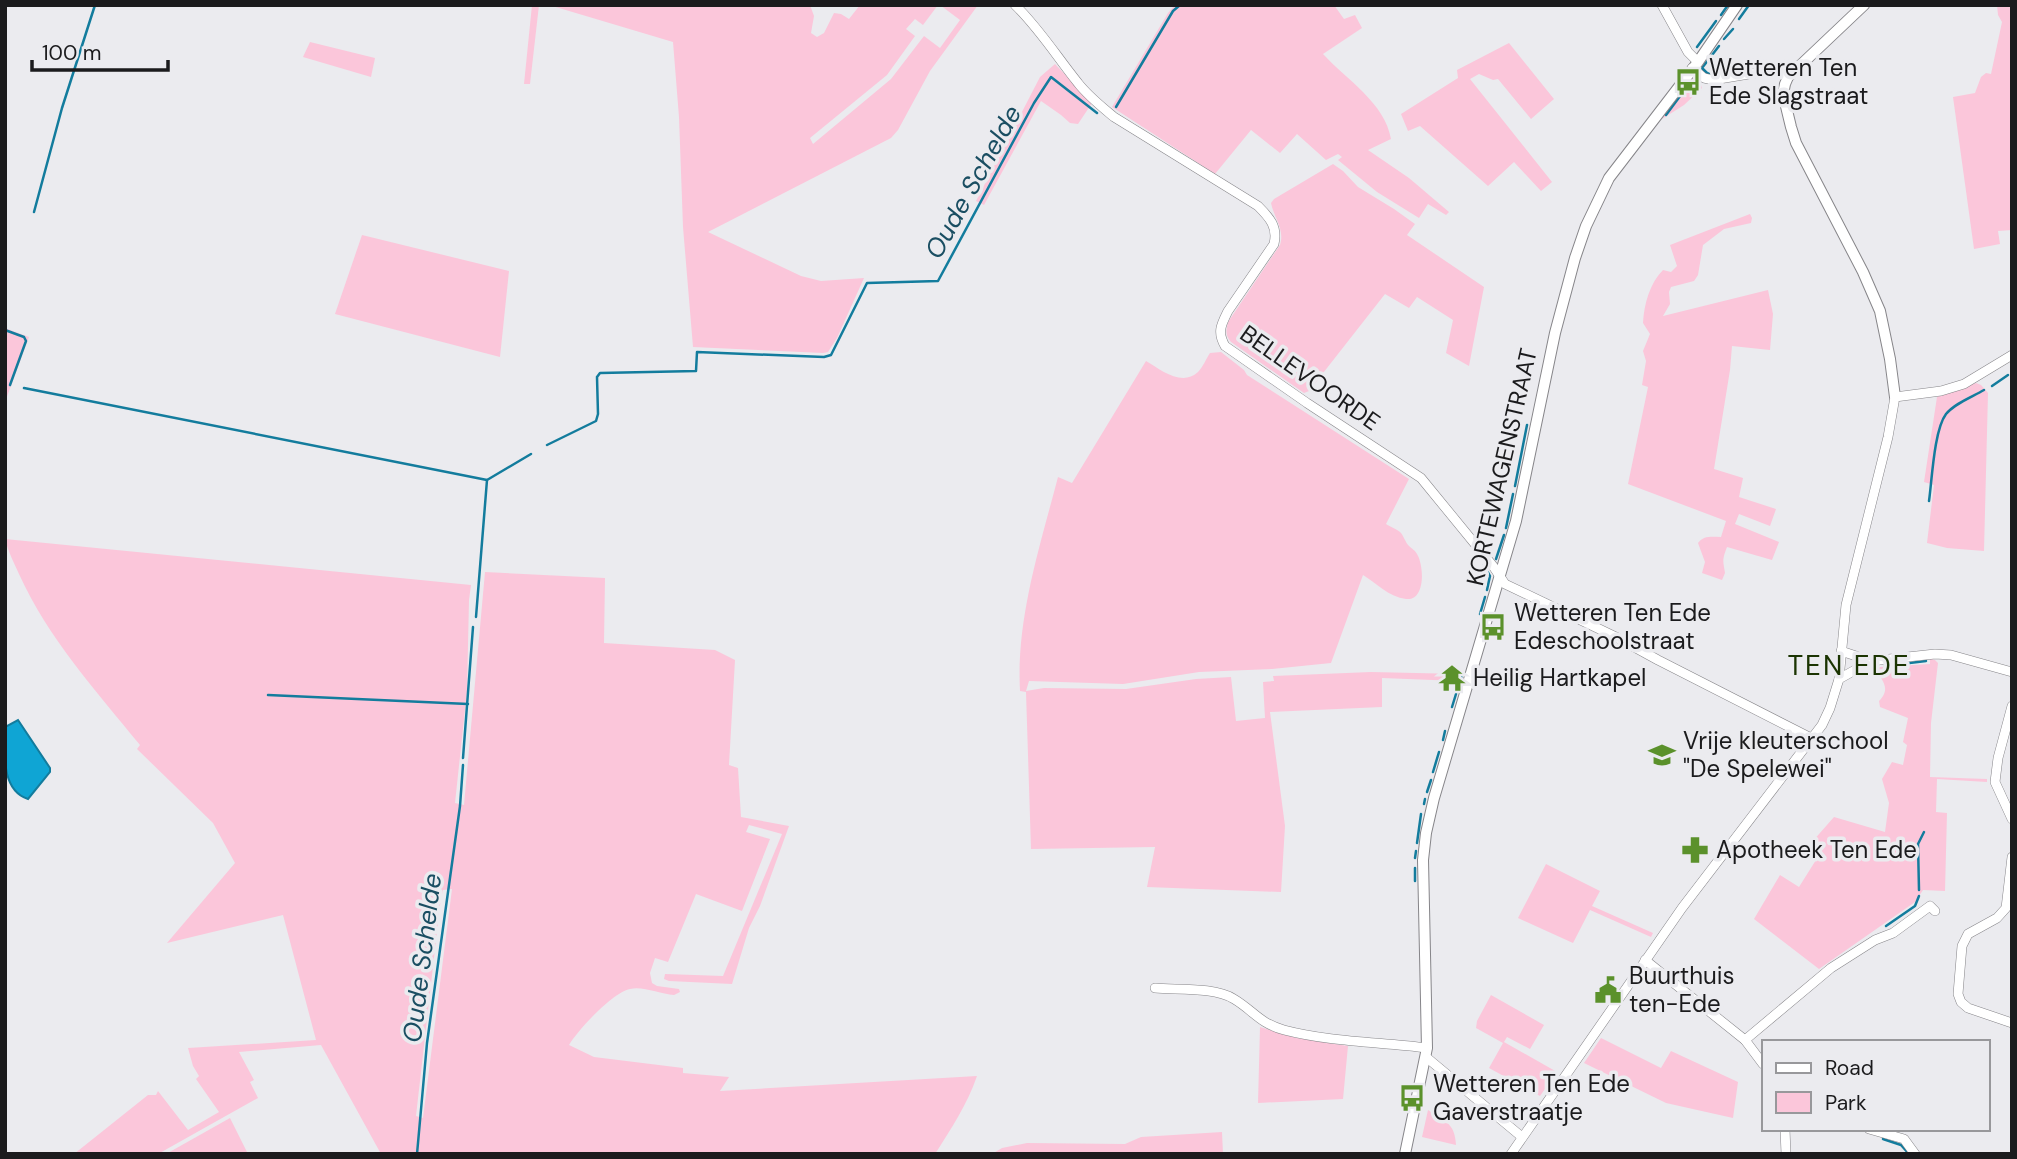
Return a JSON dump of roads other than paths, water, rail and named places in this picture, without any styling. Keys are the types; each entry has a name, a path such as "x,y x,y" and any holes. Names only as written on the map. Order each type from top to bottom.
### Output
{"street":[{"name":"BELLEVOORDE","path":"1015,5 1080,85 1114,117 1258,206 1272,222 1275,230 1274,244 1222,323 1220,336 1225,346 1421,478 1505,584 1616,637 1811,738"},
{"path":"1662,5 1704,78 1713,80 1773,70 1779,70 1788,77"},
{"name":"KORTEWAGENSTRAAT","path":"1405,1154 1426,1053 1423,860 1426,833 1521,500 1560,311 1586,226 1609,178 1737,5"},
{"path":"1511,1154 1645,960 1822,725 1830,708 1839,678 1846,605 1888,437 1895,397 1880,311 1863,272 1796,143 1784,101 1788,77 1864,5"},
{"path":"1895,397 1941,391 1964,384 2012,355"},
{"path":"1841,652 1871,661"},
{"path":"1839,678 1871,661 1935,654 1951,655 2012,672"},
{"path":"2012,706 1997,763 1995,782 2012,819"},
{"path":"2012,857 2006,908 1997,918 1968,934 1962,946 1958,994 1961,1002 1968,1008 2012,1023"},
{"path":"1745,1040 1831,968 1867,945 1893,933 1930,906 1935,911"},
{"path":"1645,960 1745,1040 1762,1063"},
{"path":"1155,988 1214,992 1233,998 1264,1023 1284,1030 1426,1053 1522,1137"},
{"path":"1785,1131 1786,1154"},
{"path":"1875,1131 1904,1139 1915,1154"}],"water":[{"path":"18,720 50,768 50,772 28,799 13,787 6,769 5,727"}],"waterway":[{"path":"34,212 62,108 95,5"},
{"name":"Oude Schelde","path":"1116,107 1173,11 1180,5"},
{"path":"1721,15 1728,5"},
{"path":"1739,19 1749,5"},
{"path":"1697,47 1716,21"},
{"path":"1724,39 1733,29"},
{"path":"1714,76 1702,68 1719,46"},
{"name":"Oude Schelde","path":"547,445 596,421 597,377 600,373 696,371 697,352 824,357 831,355 867,283 938,281 1034,103 1051,77 1097,113"},
{"path":"1666,115 1689,84"},
{"path":"5,330 24,337 26,341 10,385"},
{"path":"1992,386 2008,375"},
{"path":"24,388 487,480"},
{"path":"1929,501 1936,443 1942,421 1954,407 1984,390"},
{"path":"1515,486 1527,425"},
{"name":"Oude Schelde","path":"476,617 487,480 531,454"},
{"path":"1506,528 1513,494"},
{"path":"1496,559 1504,535"},
{"path":"1484,565 1490,576 1487,590"},
{"path":"1480,614 1485,597"},
{"name":"Oude Schelde","path":"463,758 473,627"},
{"path":"1885,666 1926,661"},
{"path":"1461,678 1462,674"},
{"path":"1452,707 1456,694"},
{"path":"268,695 468,704"},
{"path":"1443,740 1445,731"},
{"path":"1433,772 1439,752"},
{"name":"Oude Schelde","path":"417,1154 427,1043 460,806 463,765"},
{"path":"1427,792 1431,780"},
{"path":"1424,804 1425,799"},
{"path":"1417,843 1421,814"},
{"path":"1919,890 1918,844 1924,832"},
{"path":"1415,858 1416,851"},
{"path":"1415,868 1415,881"},
{"path":"1886,926 1915,906 1919,896"},
{"path":"1883,1139 1901,1145 1909,1154"}],"place":[{"name":"Wetteren Ten Ede Slagstraat","path":"1688,82"},
{"name":"Wetteren Ten Ede Edeschoolstraat","path":"1493,627"},
{"name":"Heilig Hartkapel","path":"1452,678"},
{"name":"Vrije kleuterschool \"De Spelewei\"","path":"1662,755"},
{"name":"Apotheek Ten Ede","path":"1695,850"},
{"name":"Buurthuis ten-Ede","path":"1608,990"},
{"name":"Wetteren Ten Ede Gaverstraatje","path":"1412,1098"}],"district":[{"name":"TEN EDE","path":"1849,665"}]}
